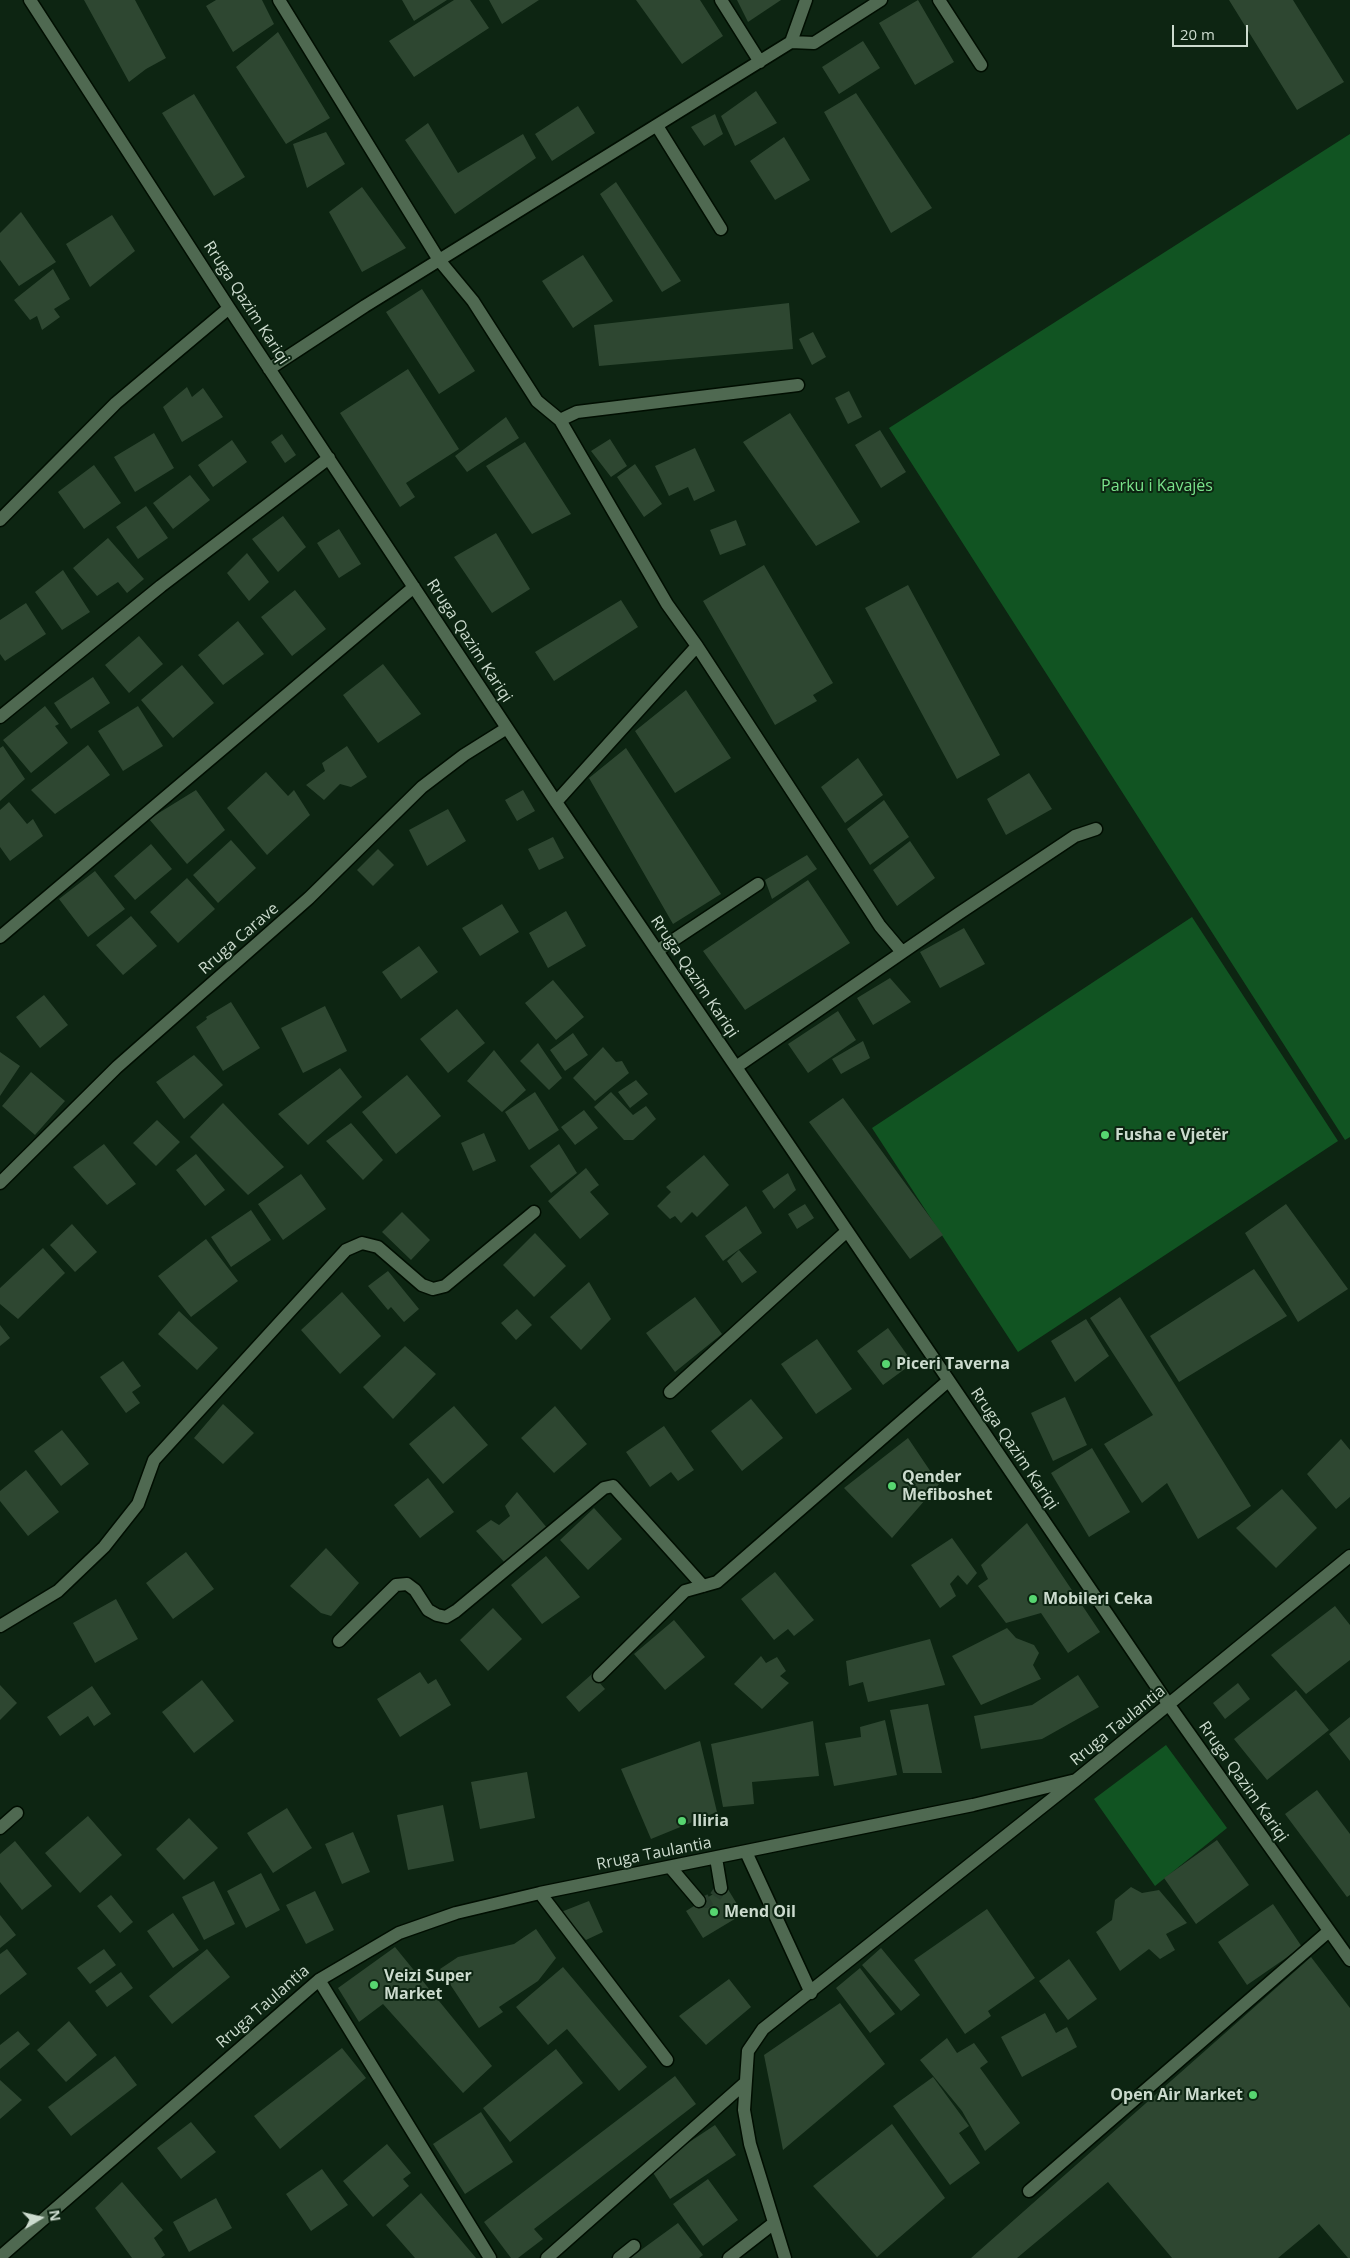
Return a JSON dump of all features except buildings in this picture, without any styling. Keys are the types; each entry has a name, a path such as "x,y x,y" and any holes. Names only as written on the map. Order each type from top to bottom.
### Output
{"street":[{"name":"Rruga Qazim Kariqi","path":"30,0 269,369 556,802 1169,1705 1329,1931 1348,1952"},
{"path":"279,0 439,260 473,301 537,400 560,420 666,604 697,646 880,926 902,952"},
{"path":"721,0 760,62"},
{"path":"791,42 806,0"},
{"path":"269,369 439,260 791,42 814,43 881,0"},
{"path":"939,0 980,65"},
{"path":"657,126 721,229"},
{"path":"0,520 116,403 229,308"},
{"path":"560,420 577,412 798,385"},
{"path":"0,717 162,586 328,458"},
{"path":"0,937 414,587"},
{"path":"556,802 697,646"},
{"name":"Rruga Carave","path":"0,1184 117,1066 310,898 422,787 464,755 507,728"},
{"path":"736,1067 902,952 1075,836 1096,829"},
{"path":"657,951 758,884"},
{"path":"0,1626 58,1591 104,1547 138,1504 154,1460 346,1250 362,1243 378,1247 422,1285 433,1289 445,1286 534,1212"},
{"path":"670,1392 756,1316 847,1231"},
{"path":"599,1676 685,1591 717,1582 948,1380"},
{"path":"339,1641 396,1585 408,1584 415,1590 428,1610 446,1617 456,1611 604,1488 613,1486 703,1586"},
{"name":"Rruga Taulantia","path":"0,2257 319,1980 399,1933 456,1913 540,1893 671,1868 973,1805 1076,1780 1350,1556"},
{"path":"785,2258 750,2144 744,2110 748,2051 763,2029 811,1993 1076,1780"},
{"path":"0,1828 17,1813"},
{"path":"746,1852 811,1993"},
{"path":"716,1858 721,1888"},
{"path":"671,1868 699,1901"},
{"path":"540,1893 667,2060"},
{"path":"1029,2191 1329,1931"},
{"path":"319,1980 490,2258"},
{"path":"547,2258 745,2083"},
{"path":"729,2258 774,2223"},
{"path":"619,2258 634,2246"}],"green space":[{"name":"Parku i Kavajës","path":"1350,134 1350,1137 1345,1140 889,428"},
{"name":"Fusha e Vjetër","path":"1192,917 1338,1141 1018,1352 872,1128"},
{"path":"1166,1745 1227,1828 1155,1886 1094,1799"}],"tunnel":[{"path":"699,1901 706,1902 715,1897 721,1888"}],"place":[{"name":"Fusha e Vjetër","path":"1105,1135"},
{"name":"Piceri Taverna","path":"886,1364"},
{"name":"Qender Mefiboshet","path":"892,1486"},
{"name":"Mobileri Ceka","path":"1033,1599"},
{"name":"Iliria","path":"682,1821"},
{"name":"Mend Oil","path":"714,1912"},
{"name":"Veizi Super Market","path":"374,1985"},
{"name":"Open Air Market","path":"1253,2095"}]}
